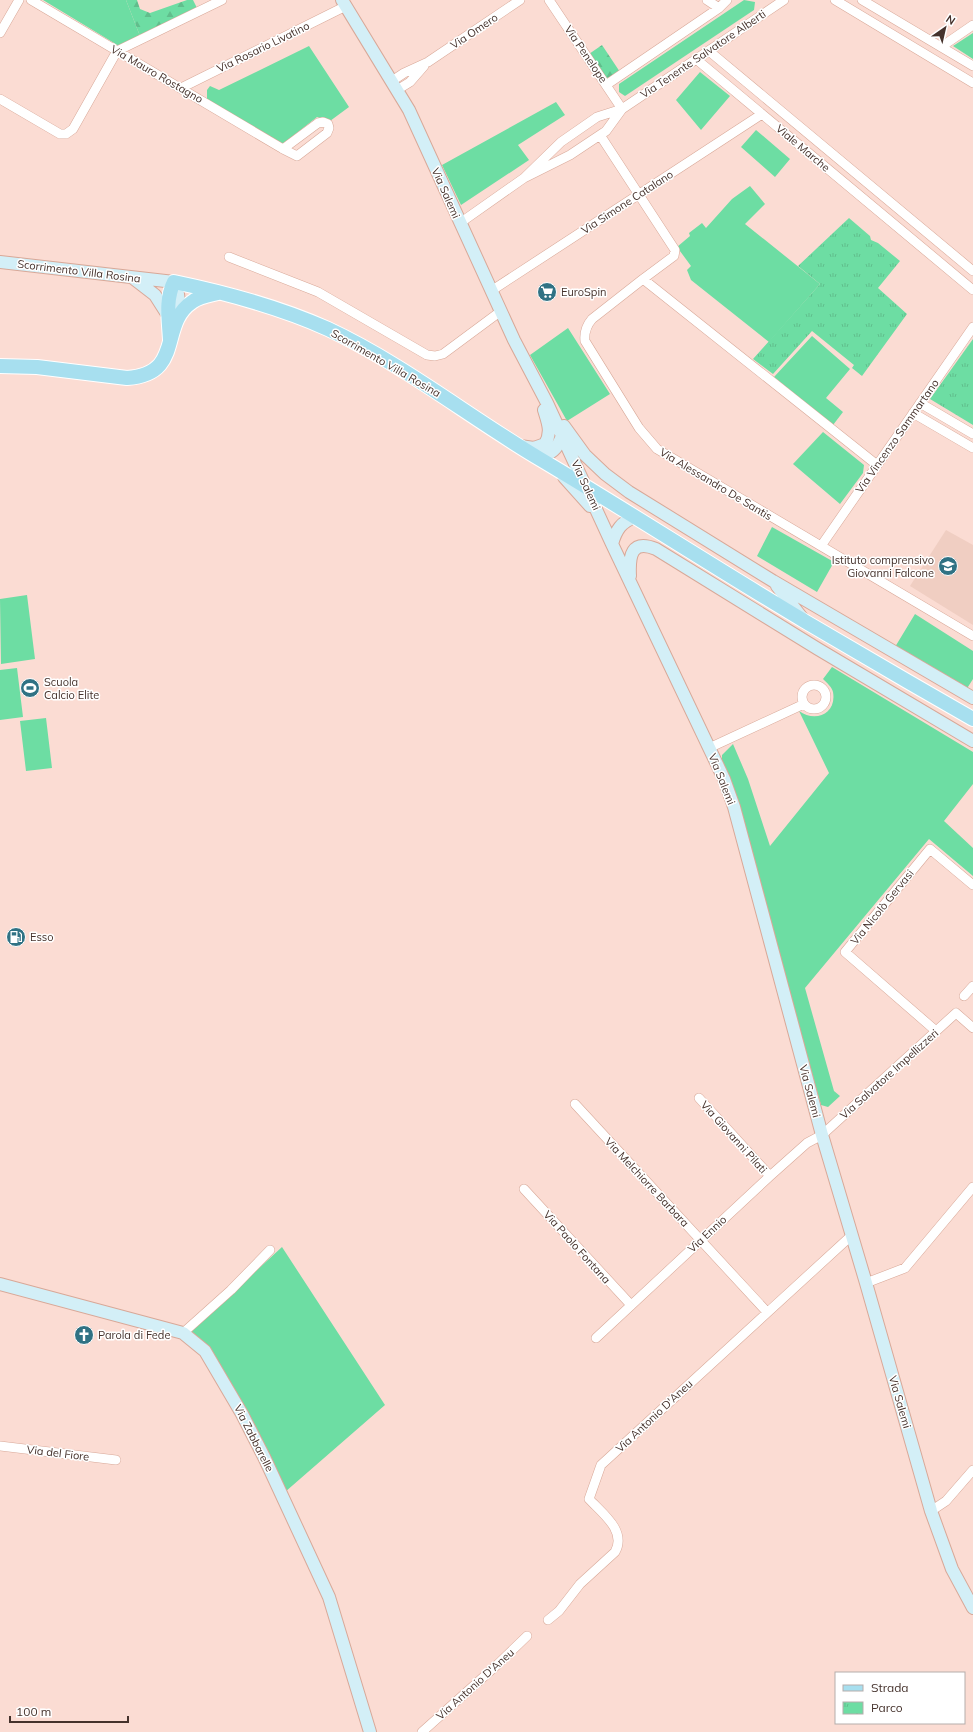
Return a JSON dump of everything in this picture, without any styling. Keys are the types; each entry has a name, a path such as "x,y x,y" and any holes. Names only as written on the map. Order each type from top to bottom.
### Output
{"main road":[{"name":"Scorrimento Villa Rosina","path":"174,282 223,292 257,302 327,329 366,349 519,446 805,622 973,719"},
{"path":"0,366 36,367 127,378 147,374 158,367 169,351 173,317 168,304 170,291 174,282"},
{"path":"173,317 191,302 202,297 223,292"},
{"path":"0,358 36,367"}],"street":[{"path":"0,34 20,0"},
{"name":"Via Mauro Rostagno","path":"30,0 284,149 297,156 327,133 329,128 328,124 318,122 284,149"},
{"path":"200,11 203,0"},
{"path":"0,99 60,134 66,134 73,129 117,51 222,0"},
{"name":"Via Omero","path":"395,86 404,74 428,62 520,0"},
{"name":"Via Penelope","path":"549,0 622,109"},
{"path":"707,0 719,8"},
{"path":"606,86 719,8 727,0"},
{"path":"835,0 973,83"},
{"path":"862,0 973,66"},
{"name":"Via Tenente Salvatore Alberti","path":"524,178 561,142 597,117 622,109 709,51 778,1"},
{"name":"Via Salemi","path":"344,3 408,110 500,311 547,403 612,544 724,779 734,807 822,1135 931,1511 952,1569 973,1608"},
{"name":"Via Rosario Livatino","path":"181,88 344,3"},
{"path":"941,47 973,25"},
{"name":"Viale Marche","path":"709,51 973,271"},
{"name":"Viale Marche","path":"696,59 973,290"},
{"name":"Via Tenente Salvatore Alberti","path":"460,223 524,178 570,155 606,131 622,109"},
{"name":"Via Simone Catalano","path":"491,291 762,114"},
{"path":"600,135 675,250 674,256 643,279 877,465"},
{"path":"820,162 830,151"},
{"path":"911,238 920,227"},
{"path":"920,246 930,235"},
{"path":"229,257 318,292 427,355 435,356 443,354 500,311"},
{"name":"Scorrimento Villa Rosina","path":"0,262 174,282"},
{"path":"965,283 973,274"},
{"path":"132,277 155,295 173,317"},
{"name":"Via Alessandro De Santis","path":"643,279 592,319 584,334 585,341 639,428 657,449 973,636"},
{"name":"Via Vincenzo Sammartano","path":"821,546 973,327"},
{"path":"519,446 539,447 549,438 548,424 536,384"},
{"path":"547,403 585,455 605,474 629,492 773,581 973,698"},
{"path":"920,403 973,434"},
{"path":"913,413 973,448"},
{"path":"562,436 556,450 542,460 569,482 603,524"},
{"path":"612,544 616,531 621,524 626,520 635,517"},
{"path":"630,581 629,560 632,553 639,547 647,546 656,549 818,649 973,740"},
{"path":"773,581 805,622"},
{"path":"709,748 804,704"},
{"name":"Via Nicolò Gervasi","path":"936,1031 845,952 930,849 973,885"},
{"path":"964,996 973,986"},
{"name":"Via Salvatore Impellizzeri","path":"822,1135 956,1013 973,1028"},
{"name":"Via Giovanni Pilati","path":"699,1098 770,1176"},
{"name":"Via Melchiorre Barbara","path":"575,1104 767,1312"},
{"name":"Via Ennio","path":"596,1338 770,1176 807,1143 822,1135"},
{"path":"866,1283 905,1268 973,1187"},
{"name":"Via Paolo Fontana","path":"524,1189 630,1305"},
{"name":"Via Antonio D'Aneu","path":"548,1620 559,1611 580,1584 615,1552 618,1546 619,1536 616,1529 589,1499 601,1465 852,1235"},
{"path":"184,1333 231,1290 270,1250"},
{"name":"Via Zabbarelle","path":"0,1284 184,1333 206,1351 242,1414 265,1459 329,1597 370,1732"},
{"name":"Via del Fiore","path":"0,1446 116,1460"},
{"path":"931,1511 946,1501 973,1470"},
{"name":"Via Antonio D'Aneu","path":"422,1732 527,1636"}],"shaded area":[{"name":"Istituto comprensivo Giovanni Falcone","path":"946,530 973,545 973,625 910,586"}],"green space":[{"path":"43,0 126,0 140,36 119,46"},
{"path":"126,0 137,0 140,9 150,13 187,0 193,0 197,8 140,36"},
{"path":"744,0 755,2 754,10 625,96 619,92 619,84"},
{"path":"973,33 973,59 953,46"},
{"path":"602,45 620,72 606,81 589,54"},
{"path":"309,46 349,107 330,121 317,117 283,144 207,100 207,90 210,86 219,90"},
{"path":"700,72 730,96 701,130 676,100"},
{"path":"556,102 565,115 518,145 529,160 461,205 442,165"},
{"path":"756,130 790,159 775,177 741,147"},
{"path":"750,186 765,204 745,224 820,284 769,342 691,280 687,270 691,266 677,247 690,236 689,233 702,223 706,228 732,199"},
{"path":"849,218 870,236 871,240 878,243 900,261 878,288 907,314 862,376 852,368 854,365 812,331 773,374 753,359 820,284 798,266"},
{"path":"568,328 610,394 567,421 530,355"},
{"path":"812,336 850,369 826,398 843,412 833,425 774,377"},
{"path":"973,339 973,425 930,399"},
{"path":"823,432 864,465 863,473 840,504 793,464"},
{"path":"772,527 834,562 817,592 757,556"},
{"path":"27,595 35,659 1,664 0,599"},
{"path":"915,614 973,651 973,679 966,690 895,647"},
{"path":"832,667 973,752 973,784 944,821 973,848 973,876 929,839 805,988 834,1091 840,1096 828,1107 821,1105 722,761 722,755 733,744 748,779 770,846 829,773 799,711 805,715 818,716 824,714 832,706 833,692 823,679"},
{"path":"17,668 23,717 0,720 0,670"},
{"path":"46,718 52,768 26,771 20,721"},
{"path":"282,1247 385,1405 285,1492 211,1350 191,1331"}],"place":[{"name":"EuroSpin","path":"547,292"},
{"name":"Istituto comprensivo Giovanni Falcone","path":"948,566"},
{"name":"Scuola Calcio Elite","path":"30,688"},
{"name":"Esso","path":"16,937"},
{"name":"Parola di Fede","path":"84,1335"}]}
